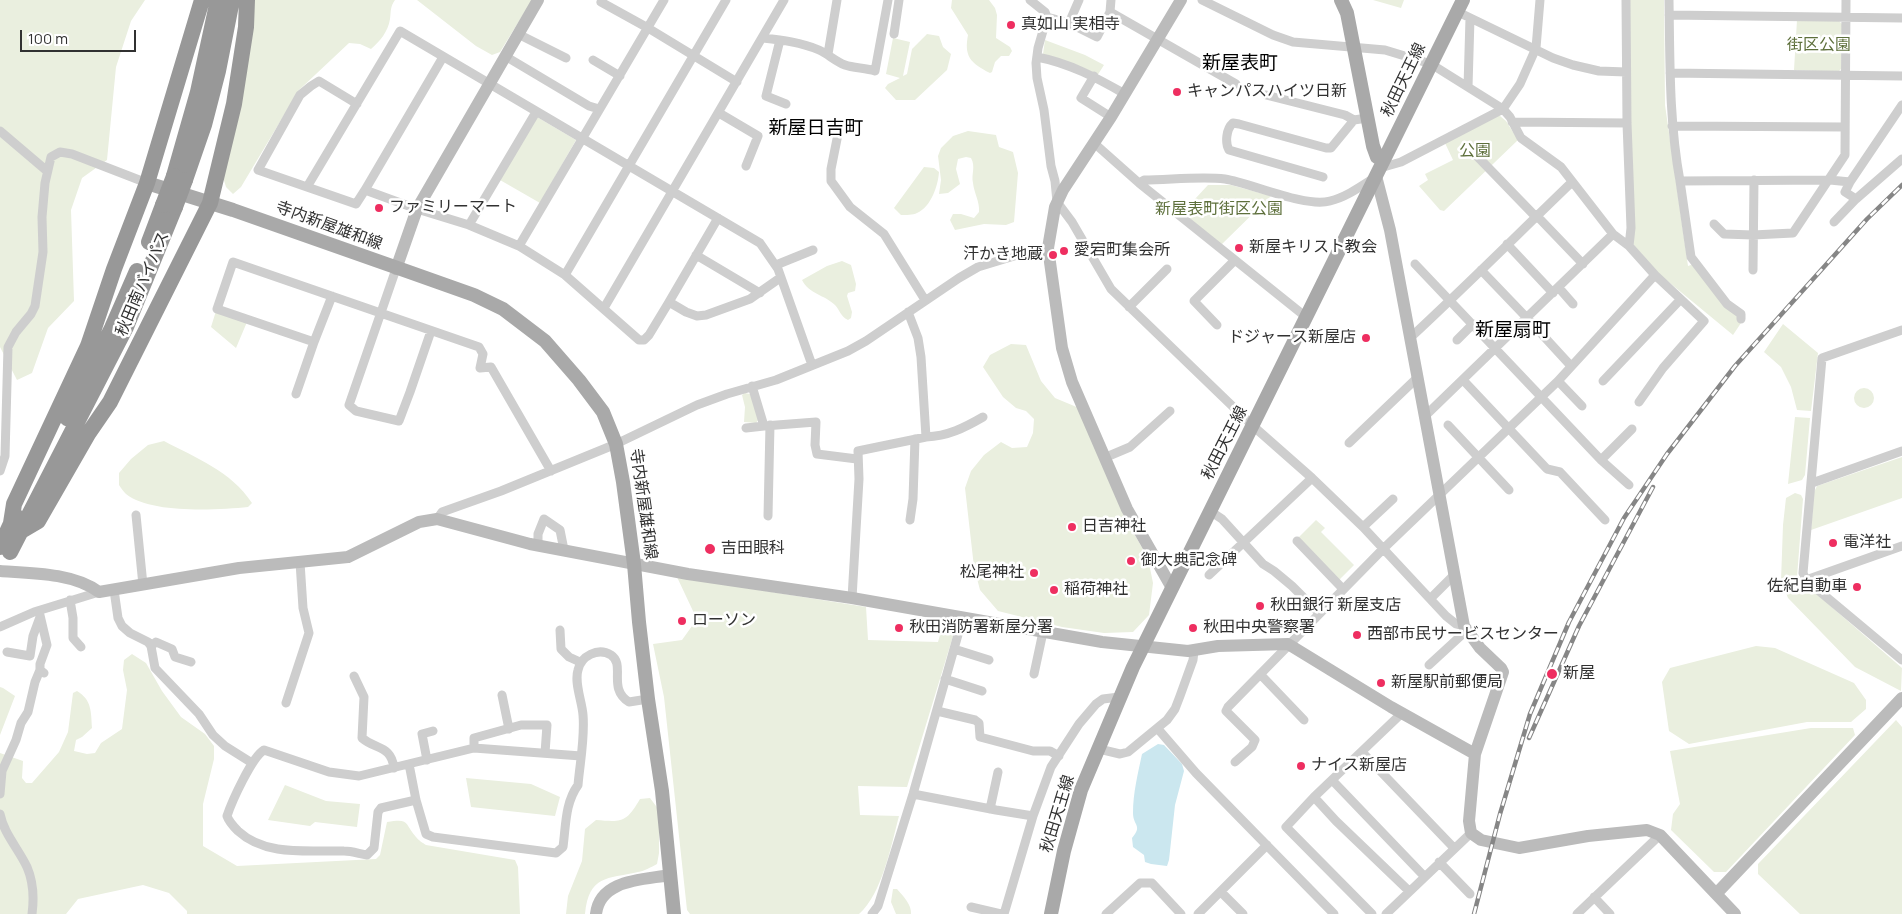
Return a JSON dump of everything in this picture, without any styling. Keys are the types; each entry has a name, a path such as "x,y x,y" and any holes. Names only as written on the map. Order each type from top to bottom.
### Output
{"highway":[{"path":"202,0 147,183 114,269 88,346 14,504 16,527 38,521 88,434 107,407 210,203 234,104 246,27 247,0"},
{"name":"秋田南バイパス","path":"5,550 170,206 179,178 218,0"},
{"name":"秋田南バイパス","path":"179,178 204,125 218,71 232,0"}],"main road":[{"path":"1341,0 1347,13 1354,47 1360,119 1373,146 1380,168"},
{"name":"秋田天王線","path":"1051,914 1064,851 1079,799 1119,697 1431,64 1464,10"},
{"name":"寺内新屋雄和線","path":"147,183 474,295 502,309 523,323 545,341 579,380 602,412 616,444 624,482 648,699 662,791 674,914"}],"street":[{"path":"431,331 399,421 356,411 349,405 416,209 538,0"},
{"path":"602,0 601,2 648,28 736,82"},
{"path":"518,246 664,0"},
{"path":"565,275 726,0"},
{"path":"604,308 784,0"},
{"path":"828,54 838,0"},
{"path":"762,38 800,43 828,54 838,62 848,66 876,71 888,0"},
{"path":"894,34 899,0"},
{"path":"1030,0 1045,12 1047,17 1037,57 1037,78 1044,110 1057,202 1072,222 1111,288 1253,426 1312,478 1363,528 1446,616 1465,628"},
{"path":"1070,23 1079,0"},
{"path":"1047,17 1070,23 1097,37 1110,12 1111,0"},
{"path":"1172,588 1127,509 1072,382 1062,348 1048,248 1051,226 1062,190 1111,117 1182,0"},
{"path":"1202,0 1273,35 1293,42 1385,50 1431,64 1503,109 1522,138 1561,167 1613,234 1628,246 1680,300 1704,321 1663,368 1639,402"},
{"path":"1139,183 1144,180 1222,179 1311,201 1328,202 1357,190 1380,168 1401,162 1503,109 1520,84 1536,48 1540,0"},
{"path":"1626,0 1627,123 1631,228 1628,246"},
{"path":"1669,0 1672,126 1690,257 1728,304 1741,314 1741,319"},
{"path":"1714,224 1724,234 1793,233 1845,156 1846,0"},
{"path":"1464,10 1553,58 1599,71 1626,72"},
{"path":"1464,10 1468,87"},
{"path":"1110,12 1236,84"},
{"path":"1669,14 1902,18"},
{"path":"306,187 400,31 760,243 776,265 812,365"},
{"path":"518,34 566,58"},
{"path":"780,40 766,96 786,104"},
{"path":"505,56 589,106 599,110"},
{"path":"357,104 319,81 310,86 300,95 258,170 356,204 443,57"},
{"path":"1037,57 1057,60 1094,76 1125,94"},
{"path":"593,60 620,76"},
{"path":"1670,73 1901,73"},
{"path":"1094,76 1081,98 1111,117"},
{"path":"1266,95 1360,119"},
{"path":"1856,199 1845,192 1902,105"},
{"path":"469,225 536,112"},
{"path":"719,112 758,136 746,166"},
{"path":"1324,177 1229,150 1226,144 1230,125 1233,123 1239,124 1331,148 1360,119"},
{"path":"1512,122 1627,123"},
{"path":"840,124 831,169 831,181 850,207 884,234 925,300"},
{"path":"1672,126 1845,127"},
{"path":"0,131 47,171"},
{"path":"1094,143 1139,183 1306,317"},
{"path":"0,471 5,456 3,394 8,347 16,332 35,306 42,261 42,217 47,171 51,157 54,154 64,153 147,183"},
{"path":"1475,154 1583,264"},
{"path":"1834,222 1856,199 1902,159"},
{"path":"1380,168 1424,417 1465,628 1480,648 1503,672 1475,754 1468,821 1471,834 1481,840 1519,848 1588,836 1647,830 1660,836 1716,894 1729,912"},
{"path":"1753,270 1754,180"},
{"path":"1680,181 1830,180 1850,182"},
{"path":"1410,338 1451,301 1572,182"},
{"path":"365,190 416,209 469,225 518,246 565,275 639,340 644,340 649,336 718,218"},
{"path":"1424,417 1613,234"},
{"path":"1507,244 1573,304"},
{"path":"437,520 442,512 616,444 697,405 752,386 776,380 848,351 978,267 1024,252 1048,248"},
{"path":"776,265 813,250"},
{"path":"696,255 760,294"},
{"path":"1217,325 1194,301 1235,260"},
{"path":"314,342 217,309 233,262 478,348 483,354 480,368 491,367 551,471"},
{"path":"1415,264 1602,460 1629,485"},
{"path":"1129,307 1167,269"},
{"path":"1481,270 1571,366"},
{"path":"1235,762 1252,747 1255,740 1226,711 1228,707 1383,549 1558,381 1655,275"},
{"path":"669,302 691,314 697,316 706,315 760,294 780,278"},
{"path":"296,394 332,296"},
{"path":"1603,381 1680,300"},
{"path":"908,312 918,338 921,357 926,437"},
{"path":"1457,340 1473,324"},
{"path":"1902,330 1822,358 1803,573 1806,580 1902,660"},
{"path":"1349,443 1417,378"},
{"path":"1463,380 1548,469 1560,472 1605,520"},
{"path":"1558,381 1582,406"},
{"path":"752,386 767,426 768,516"},
{"path":"1104,458 1130,446 1170,411"},
{"path":"852,598 859,479 858,450 926,437 941,436 958,431 983,417"},
{"path":"746,428 816,422 815,445 817,454 857,459"},
{"path":"1448,425 1509,490"},
{"path":"1602,460 1632,429"},
{"path":"910,520 913,499 915,439"},
{"path":"1812,483 1902,452"},
{"path":"1209,576 1312,478"},
{"path":"1363,528 1393,499"},
{"path":"1210,511 1222,519 1263,564 1292,586 1319,613"},
{"path":"136,515 143,585"},
{"path":"538,545 538,534 544,519 560,530 564,550"},
{"path":"0,627 40,614 70,600 98,592 239,568 348,557 419,522 437,520 538,545 688,574 852,598 1102,642 1194,651 1218,646 1288,644 1402,713 1475,754"},
{"path":"1297,541 1343,589"},
{"path":"1806,580 1902,546"},
{"path":"286,703 309,633 303,608 300,562"},
{"path":"0,571 45,574 89,585 98,592"},
{"path":"1430,598 1455,574"},
{"path":"114,590 118,618 122,626 130,633 148,642 151,646 155,668 199,714 213,735 225,746 252,763"},
{"path":"70,600 73,618 73,638 81,647"},
{"path":"7,652 30,656 32,636 40,614"},
{"path":"0,794 2,771 16,740 21,723 28,712 35,682 42,672 40,664 47,644 40,614"},
{"path":"872,914 878,906 913,794 964,617"},
{"path":"1429,665 1465,628"},
{"path":"560,630 561,649 580,662"},
{"path":"1034,674 1043,632"},
{"path":"151,646 156,642 172,649 174,657 191,662"},
{"path":"954,649 989,660"},
{"path":"1099,749 1120,754 1128,752 1158,729 1175,709 1193,660 1194,651"},
{"path":"409,764 416,800 426,834 433,837 556,853 563,847 568,804 578,785 583,715 577,672 580,662 591,653 603,652 612,656 617,663 618,690 622,697 629,702 648,699"},
{"path":"1260,674 1304,720"},
{"path":"354,676 364,697 362,738 386,751 392,757 394,768"},
{"path":"946,679 982,690"},
{"path":"502,695 509,729"},
{"path":"970,907 1003,914 1033,816 1051,767 1079,724 1096,704 1102,699 1119,697"},
{"path":"1716,894 1902,698"},
{"path":"937,710 976,720 979,723 980,737 1033,751 1050,752 1059,756"},
{"path":"1372,914 1286,827 1314,797 1402,713"},
{"path":"474,748 474,738 521,725 547,725 545,753"},
{"path":"1158,729 1196,773 1334,914"},
{"path":"427,760 422,734 433,731"},
{"path":"416,800 381,808 378,812 374,848 367,855 346,851 308,852 259,846 230,823 227,816 252,763 258,754 264,750 329,772 359,776 474,748 581,756"},
{"path":"1362,752 1454,848"},
{"path":"990,809 998,772"},
{"path":"1332,780 1424,876"},
{"path":"913,794 1033,816"},
{"path":"1314,797 1336,821 1409,891"},
{"path":"0,814 3,827 27,868 34,899 32,914"},
{"path":"1390,913 1424,876 1471,834"},
{"path":"1577,914 1660,836"},
{"path":"1198,914 1267,845"},
{"path":"1439,862 1470,894"},
{"path":"596,914 602,897 622,883 670,875"},
{"path":"1106,914 1140,883 1152,883 1181,914"},
{"path":"1221,892 1243,914"},
{"path":"1594,897 1610,914"}],"green space":[{"path":"0,0 145,0 131,21 116,67 107,160 82,178 71,210 74,301 48,328 32,373 17,380 0,347"},
{"path":"251,0 395,0 391,7 387,28 383,36 371,49 360,44 349,43 299,90 241,187 233,194 226,187 223,177"},
{"path":"417,0 532,0 500,52 492,55 476,46"},
{"path":"952,0 989,0 995,8 997,15 996,38 1010,47 1012,51 1009,56 1001,56 995,62 992,72 990,73 978,66 970,58 967,48 968,35 951,8"},
{"path":"1373,0 1404,0 1401,8"},
{"path":"1629,0 1664,0 1665,105 1688,266 1694,264 1739,315 1741,323 1733,335 1659,274 1632,243"},
{"name":"街区公園","path":"1797,20 1838,20 1842,24 1841,69 1838,72 1794,70"},
{"path":"927,34 939,36 943,47 951,54 947,70 915,100 896,100 885,88 888,84 900,78 886,74 893,38 910,42 903,76 907,74 912,49"},
{"path":"1045,40 1085,55 1104,65 1097,76 1043,54"},
{"name":"公園","path":"1495,115 1500,116 1506,121 1518,140 1444,211 1440,210 1419,186 1428,180 1425,174 1453,160 1445,143"},
{"path":"537,117 576,140 540,203 500,180"},
{"path":"968,131 996,135 999,147 1013,152 1018,173 1014,222 1006,225 984,224 955,230 950,220 953,214 974,218 979,212 973,180 972,161 971,158 966,157 958,159 956,169 960,184 948,193 939,194 941,180 938,156 941,148 953,136"},
{"path":"924,167 934,168 939,172 933,196 926,206 917,213 901,215 894,208"},
{"name":"新屋表町街区公園","path":"1208,185 1231,185 1271,196 1221,245 1181,214"},
{"path":"842,261 851,265 856,284 855,291 848,293 847,296 852,312 851,318 848,320 843,317 835,305 805,285 802,280 827,266"},
{"path":"216,311 247,322 236,348 211,327"},
{"path":"1783,324 1818,353 1811,411 1797,410 1791,387 1781,367 1764,352"},
{"path":"1011,344 1026,345 1041,381 1055,398 1079,408 1125,518 1148,558 1153,583 1149,615 1133,632 1104,633 1062,627 998,611 980,590 974,567 965,488 971,471 984,455 1001,442 1012,448 1027,447 1033,433 1034,419 1026,411 1016,408 1003,397 983,367 990,355"},
{"path":"1864,388 1871,391 1874,398 1871,405 1864,408 1857,405 1854,398 1857,391"},
{"path":"745,393 750,394 759,419 756,423 744,422 745,407 742,395"},
{"path":"1795,417 1810,418 1805,475 1802,480 1788,484"},
{"path":"164,441 212,466 234,482 252,503 248,507 219,509 167,508 151,505 126,494 119,485 119,473 131,459 148,445"},
{"path":"1902,457 1902,498 1811,530 1814,492 1817,486"},
{"path":"1795,493 1801,495 1803,499 1797,577 1902,668 1901,691 1855,667 1788,598 1781,581 1783,525 1786,498"},
{"path":"1316,520 1325,528 1321,532 1354,565 1339,580 1297,539"},
{"path":"677,577 866,607 868,640 938,642 944,621 957,623 907,787 858,786 860,815 899,816 880,882 867,905 859,914 690,914 687,910 664,697 653,644 682,640 692,626 693,611"},
{"path":"1756,646 1775,648 1854,683 1866,700 1866,709 1851,722 1807,722 1689,744 1669,731 1662,682 1670,668"},
{"path":"132,654 146,663 162,691 181,717 205,734 214,746 214,759 203,804 203,846 237,866 376,859 380,855 387,822 403,821 417,838 426,845 515,860 518,867 520,914 187,914 187,911 169,893 143,885 78,899 66,914 0,914 0,753 23,761 22,778 26,783 32,783 59,752 68,732 73,693 77,691 88,702 92,728 76,740 74,751 87,754 95,753 101,743 122,729 127,690 123,670 124,660"},
{"path":"0,687 15,696 0,735"},
{"path":"1896,720 1902,727 1902,914 1800,914 1758,874 1758,864"},
{"path":"1811,728 1853,728 1855,735 1726,872 1714,872 1671,830 1673,814 1680,804 1670,751"},
{"path":"466,778 531,784 560,797 555,816 471,807"},
{"path":"285,785 326,801 360,804 357,827 315,822 310,826 268,820"},
{"path":"650,798 659,810 659,853 657,864 643,871 601,881 595,885 591,892 585,914 566,914 568,896 582,861 585,829 596,820 618,821 627,817 640,799"},
{"path":"893,889 897,889 907,901 911,914 896,914 891,902"}],"water":[{"path":"1158,744 1164,745 1182,764 1184,771 1175,805 1167,866 1145,862 1144,855 1133,847 1132,838 1137,830 1133,817 1133,806 1142,754"}],"railway":[{"path":"1474,914 1500,814 1530,714 1569,622 1624,518 1667,454 1735,366 1867,219 1902,185"},
{"path":"1529,738 1579,626 1653,487"}],"place":[{"name":"真如山 実相寺","path":"1011,25"},
{"name":"キャンパスハイツ日新","path":"1177,92"},
{"name":"ファミリーマート","path":"379,208"},
{"name":"新屋キリスト教会","path":"1239,248"},
{"name":"愛宕町集会所","path":"1064,251"},
{"name":"汗かき地蔵","path":"1053,255"},
{"name":"ドジャース新屋店","path":"1366,338"},
{"name":"日吉神社","path":"1072,527"},
{"name":"電洋社","path":"1833,543"},
{"name":"吉田眼科","path":"710,549"},
{"name":"御大典記念碑","path":"1131,561"},
{"name":"松尾神社","path":"1034,573"},
{"name":"佐紀自動車","path":"1857,587"},
{"name":"稲荷神社","path":"1054,590"},
{"name":"秋田銀行 新屋支店","path":"1260,606"},
{"name":"ローソン","path":"682,621"},
{"name":"秋田消防署新屋分署","path":"899,628"},
{"name":"秋田中央警察署","path":"1193,628"},
{"name":"西部市民サービスセンター","path":"1357,635"},
{"name":"新屋","path":"1552,674"},
{"name":"新屋駅前郵便局","path":"1381,683"},
{"name":"ナイス新屋店","path":"1301,766"}],"district":[{"name":"新屋表町","path":"1240,64"},
{"name":"新屋日吉町","path":"816,129"},
{"name":"新屋扇町","path":"1513,331"}]}
